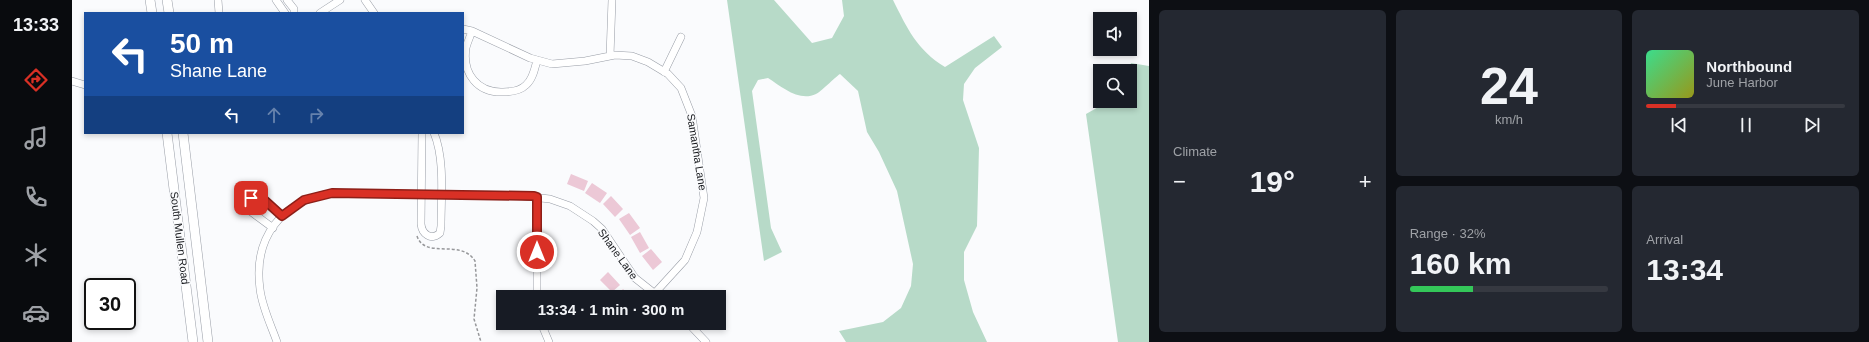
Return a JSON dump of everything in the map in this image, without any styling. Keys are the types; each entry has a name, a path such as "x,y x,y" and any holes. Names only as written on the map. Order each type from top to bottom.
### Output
{"street":[{"path":"150,0 152,12"},
{"path":"167,0 169,12"},
{"path":"218,0 219,12"},
{"path":"276,0 284,12"},
{"path":"287,0 294,12"},
{"path":"322,12 340,0"},
{"path":"365,0 373,12"},
{"path":"610,56 612,0"},
{"name":"Samantha Lane","path":"464,29 472,31 537,60 552,64 562,64 610,56 632,56 648,62 664,72 681,88 690,109 704,198 697,232 686,260 660,290"},
{"path":"472,31 466,47 467,66 470,76 478,86 488,91 515,92 525,86 531,79 537,60"},
{"path":"664,72 681,37"},
{"path":"72,81 84,85"},
{"name":"South Mullen Road","path":"167,134 193,342"},
{"name":"South Mullen Road","path":"183,134 208,342"},
{"path":"422,134 422,230 425,235 437,236 440,233 441,193 439,153 434,134"},
{"name":"Shane Lane","path":"277,342 260,290 258,261 265,240 282,216 304,200 332,193 441,193 537,197 550,199 570,206 593,221 602,229 626,268 635,278 650,290"},
{"path":"273,228 250,211 248,201 255,196 261,197 282,216"},
{"path":"537,197 537,290"},
{"path":"544,330 549,342"},
{"path":"695,330 706,342"}],"path":[{"path":"417,234 420,242 427,248 465,251 475,261 477,288 474,319 481,342"}],"green space":[{"path":"727,0 774,0 812,43 832,38 844,16 842,0 893,0 908,29 920,46 945,67 994,36 1002,47 975,68 964,84 963,100 979,148 977,226 964,252 964,280 973,312 987,342 846,342 839,331 883,322 901,308 911,286 913,264 897,191 879,152 867,132 858,91 840,74 818,93 810,96 797,95 768,78 758,80 752,91 771,228 782,252 764,261"},
{"path":"1137,64 1149,66 1149,342 1118,342 1086,114 1097,108 1137,108"}],"building":[{"path":"571,174 588,181 584,191 567,184"},
{"path":"592,183 607,193 600,203 585,193"},
{"path":"611,196 623,209 615,217 603,204"},
{"path":"629,213 640,228 630,235 619,219"},
{"path":"640,232 649,248 640,253 631,237"},
{"path":"651,249 662,262 653,270 642,256"},
{"path":"608,272 620,285 614,290 610,290 600,280"}],"route":[{"path":"251,198 255,196 261,197 282,216 304,200 318,195 332,193 431,193 534,196 537,197 537,252"}]}
